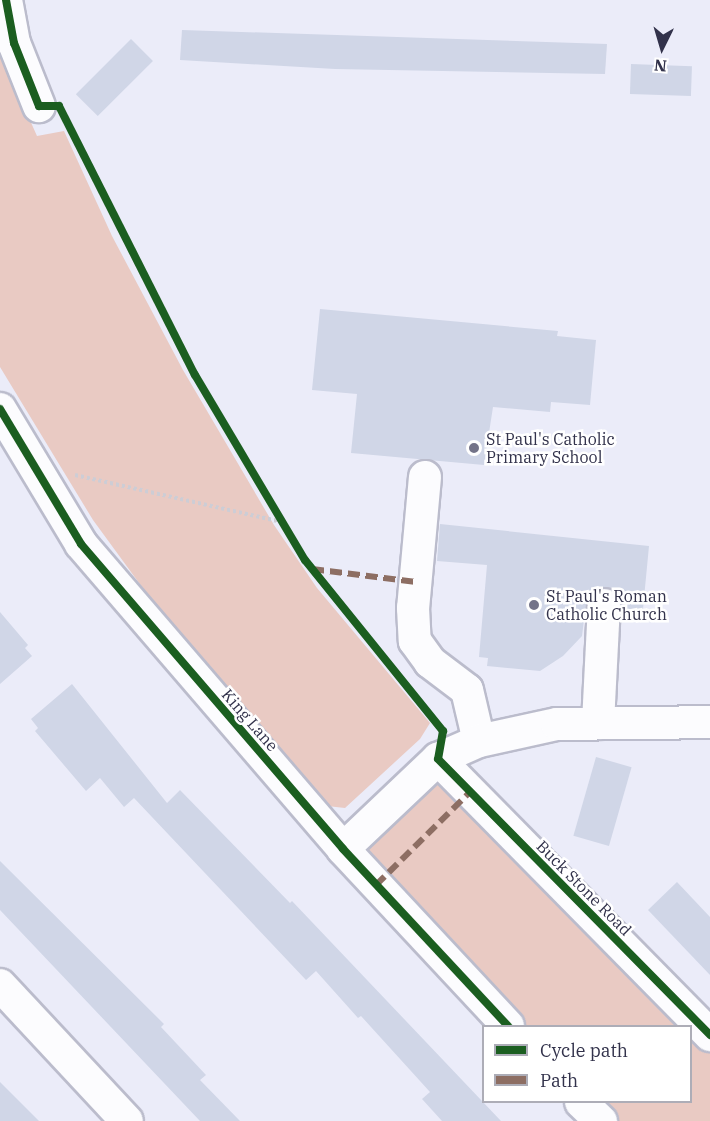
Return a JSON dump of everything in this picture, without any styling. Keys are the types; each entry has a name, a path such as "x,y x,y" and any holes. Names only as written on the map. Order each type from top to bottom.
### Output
{"street":[{"path":"6,0 14,43 39,106"},
{"name":"King Lane","path":"0,409 81,544 343,849 507,1025"},
{"path":"425,477 413,608 415,641 430,662 467,690 479,741"},
{"path":"598,723 604,605"},
{"path":"343,849 438,759 479,741 557,724 710,722"},
{"name":"Buck Stone Road","path":"438,759 710,1035"},
{"path":"0,985 127,1121"},
{"path":"583,1103 601,1121"}],"path":[{"path":"35,466 282,522"},
{"path":"276,512 288,531"}],"shaded area":[{"path":"0,53 37,136 64,131 112,236 183,370 274,525 317,588 430,723 420,739 345,808 327,806 188,650 93,520 0,367"},
{"path":"438,759 710,1035 710,1121 601,1121 582,1103 692,1103 692,1025 507,1025 343,849"}],"building":[{"path":"182,30 607,44 605,74 335,69 180,60"},
{"path":"131,39 153,61 98,116 76,94"},
{"path":"631,64 692,66 691,96 630,94"},
{"path":"320,309 558,331 557,336 596,340 590,405 551,402 550,412 493,407 484,465 351,453 357,394 312,390"},
{"name":"St Paul's Roman Catholic Church","path":"440,524 649,546 642,619 621,617 620,596 613,590 596,589 586,604 582,636 563,656 540,671 487,666 488,658 479,657 487,565 437,561"},
{"path":"0,612 28,645 25,648 32,656 0,684"},
{"path":"72,684 167,803 180,790 290,903 292,901 501,1121 442,1121 422,1099 430,1092 361,1016 358,1018 316,971 306,980 134,798 124,807 100,778 86,791 35,731 38,728 31,719"},
{"path":"596,757 632,767 609,846 573,836"},
{"path":"0,861 164,1024 161,1027 206,1075 200,1080 240,1121 200,1121 0,910"},
{"path":"677,882 710,917 710,975 648,910"},
{"path":"0,1082 39,1121 0,1121"}],"marked path":[{"path":"312,569 416,582"},
{"path":"376,885 470,792"}],"cycle path":[{"path":"6,0 14,43 39,106 59,106 195,375 305,560 443,731 438,759 710,1035"},
{"path":"0,409 81,544 343,849 507,1025"}],"place":[{"name":"St Paul's Catholic Primary School","path":"474,448"},
{"name":"St Paul's Roman Catholic Church","path":"534,605"}]}
